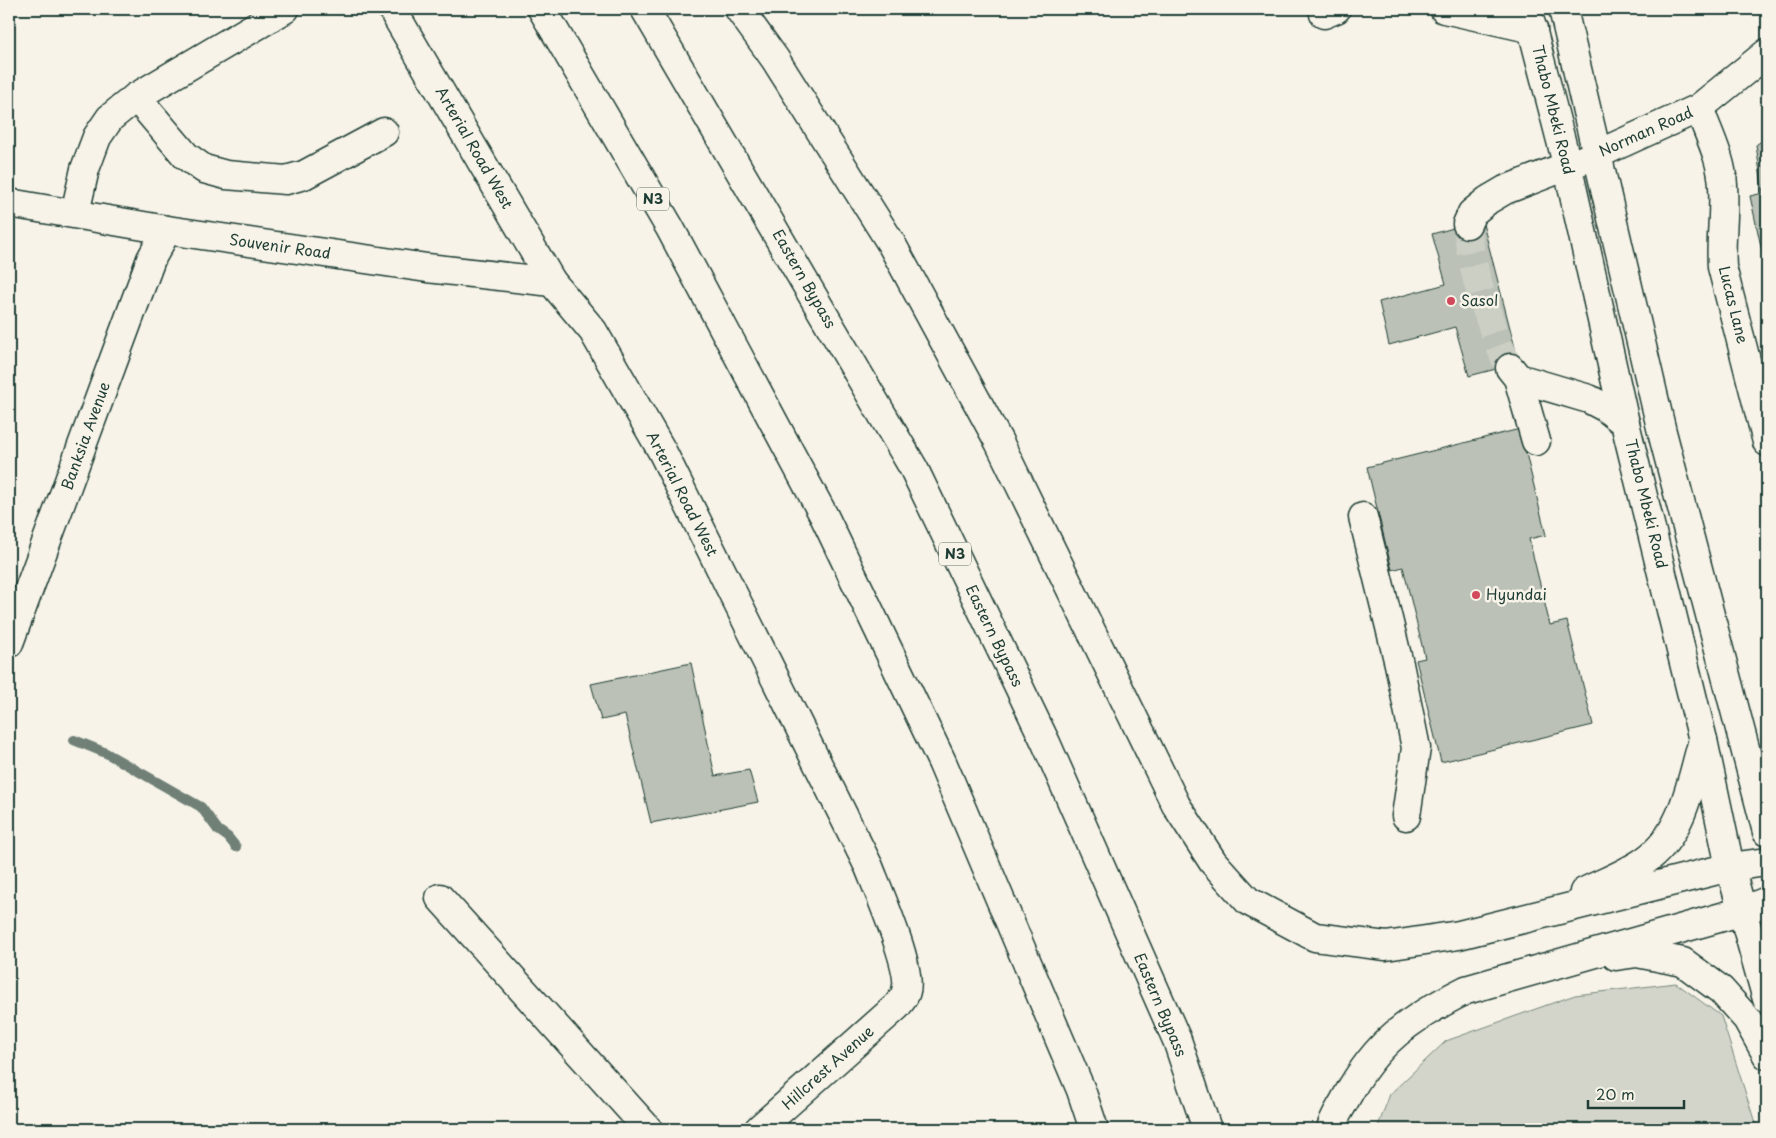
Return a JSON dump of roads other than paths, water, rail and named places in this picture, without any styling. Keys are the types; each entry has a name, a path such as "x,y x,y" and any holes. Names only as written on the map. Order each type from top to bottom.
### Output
{"main road":[{"path":"75,213 85,169 97,137 110,118 136,98 285,9"},
{"name":"Arterial Road West","path":"392,9 552,282 593,331 662,451 869,868 894,934 906,979 907,990 896,1008"},
{"name":"N3","path":"542,9 670,228 824,516 942,762 1081,1090 1094,1129"},
{"name":"Eastern Bypass","path":"645,9 914,469 1046,744 1142,959 1177,1040 1207,1129"},
{"path":"739,9 775,59 891,243 999,442 1176,805 1213,862 1248,901 1315,938 1386,946 1459,935 1730,867 1767,862"},
{"path":"1444,9 1530,19"},
{"path":"1563,9 1662,432 1767,832"},
{"name":"Thabo Mbeki Road","path":"1530,19 1566,164 1625,423 1703,740 1730,867 1755,906 1767,999"},
{"name":"Norman Road","path":"1467,224 1472,213 1488,200 1566,164 1598,154 1699,108 1767,53"},
{"path":"136,98 186,156 204,168 226,175 286,180 304,174 384,132"},
{"name":"Lucas Lane","path":"1699,108 1719,160 1724,185 1720,240 1722,268 1767,442"},
{"name":"Souvenir Road","path":"9,203 167,230 427,268 552,282"},
{"name":"Banksia Avenue","path":"9,643 151,259 167,230"},
{"path":"1536,441 1513,372 1589,399 1606,408 1625,423"},
{"path":"1363,517 1399,664 1416,748 1406,816"},
{"path":"1543,914 1646,860 1663,845 1675,828 1684,807 1703,740"},
{"path":"440,898 648,1129"},
{"path":"1332,1129 1359,1074 1398,1030 1430,1008 1466,990 1755,906"},
{"path":"1545,966 1637,953 1683,962 1721,990 1748,1019 1767,1056"},
{"name":"Hillcrest Avenue","path":"759,1129 896,1008"}],"waterway":[{"path":"74,740 106,753 201,807 218,830 228,837 236,847"}],"tunnel":[{"path":"1467,224 1472,261 1477,279 1494,332 1508,366"}],"place":[{"name":"Sasol","path":"1451,301"},
{"name":"Hyundai","path":"1476,595"}]}
